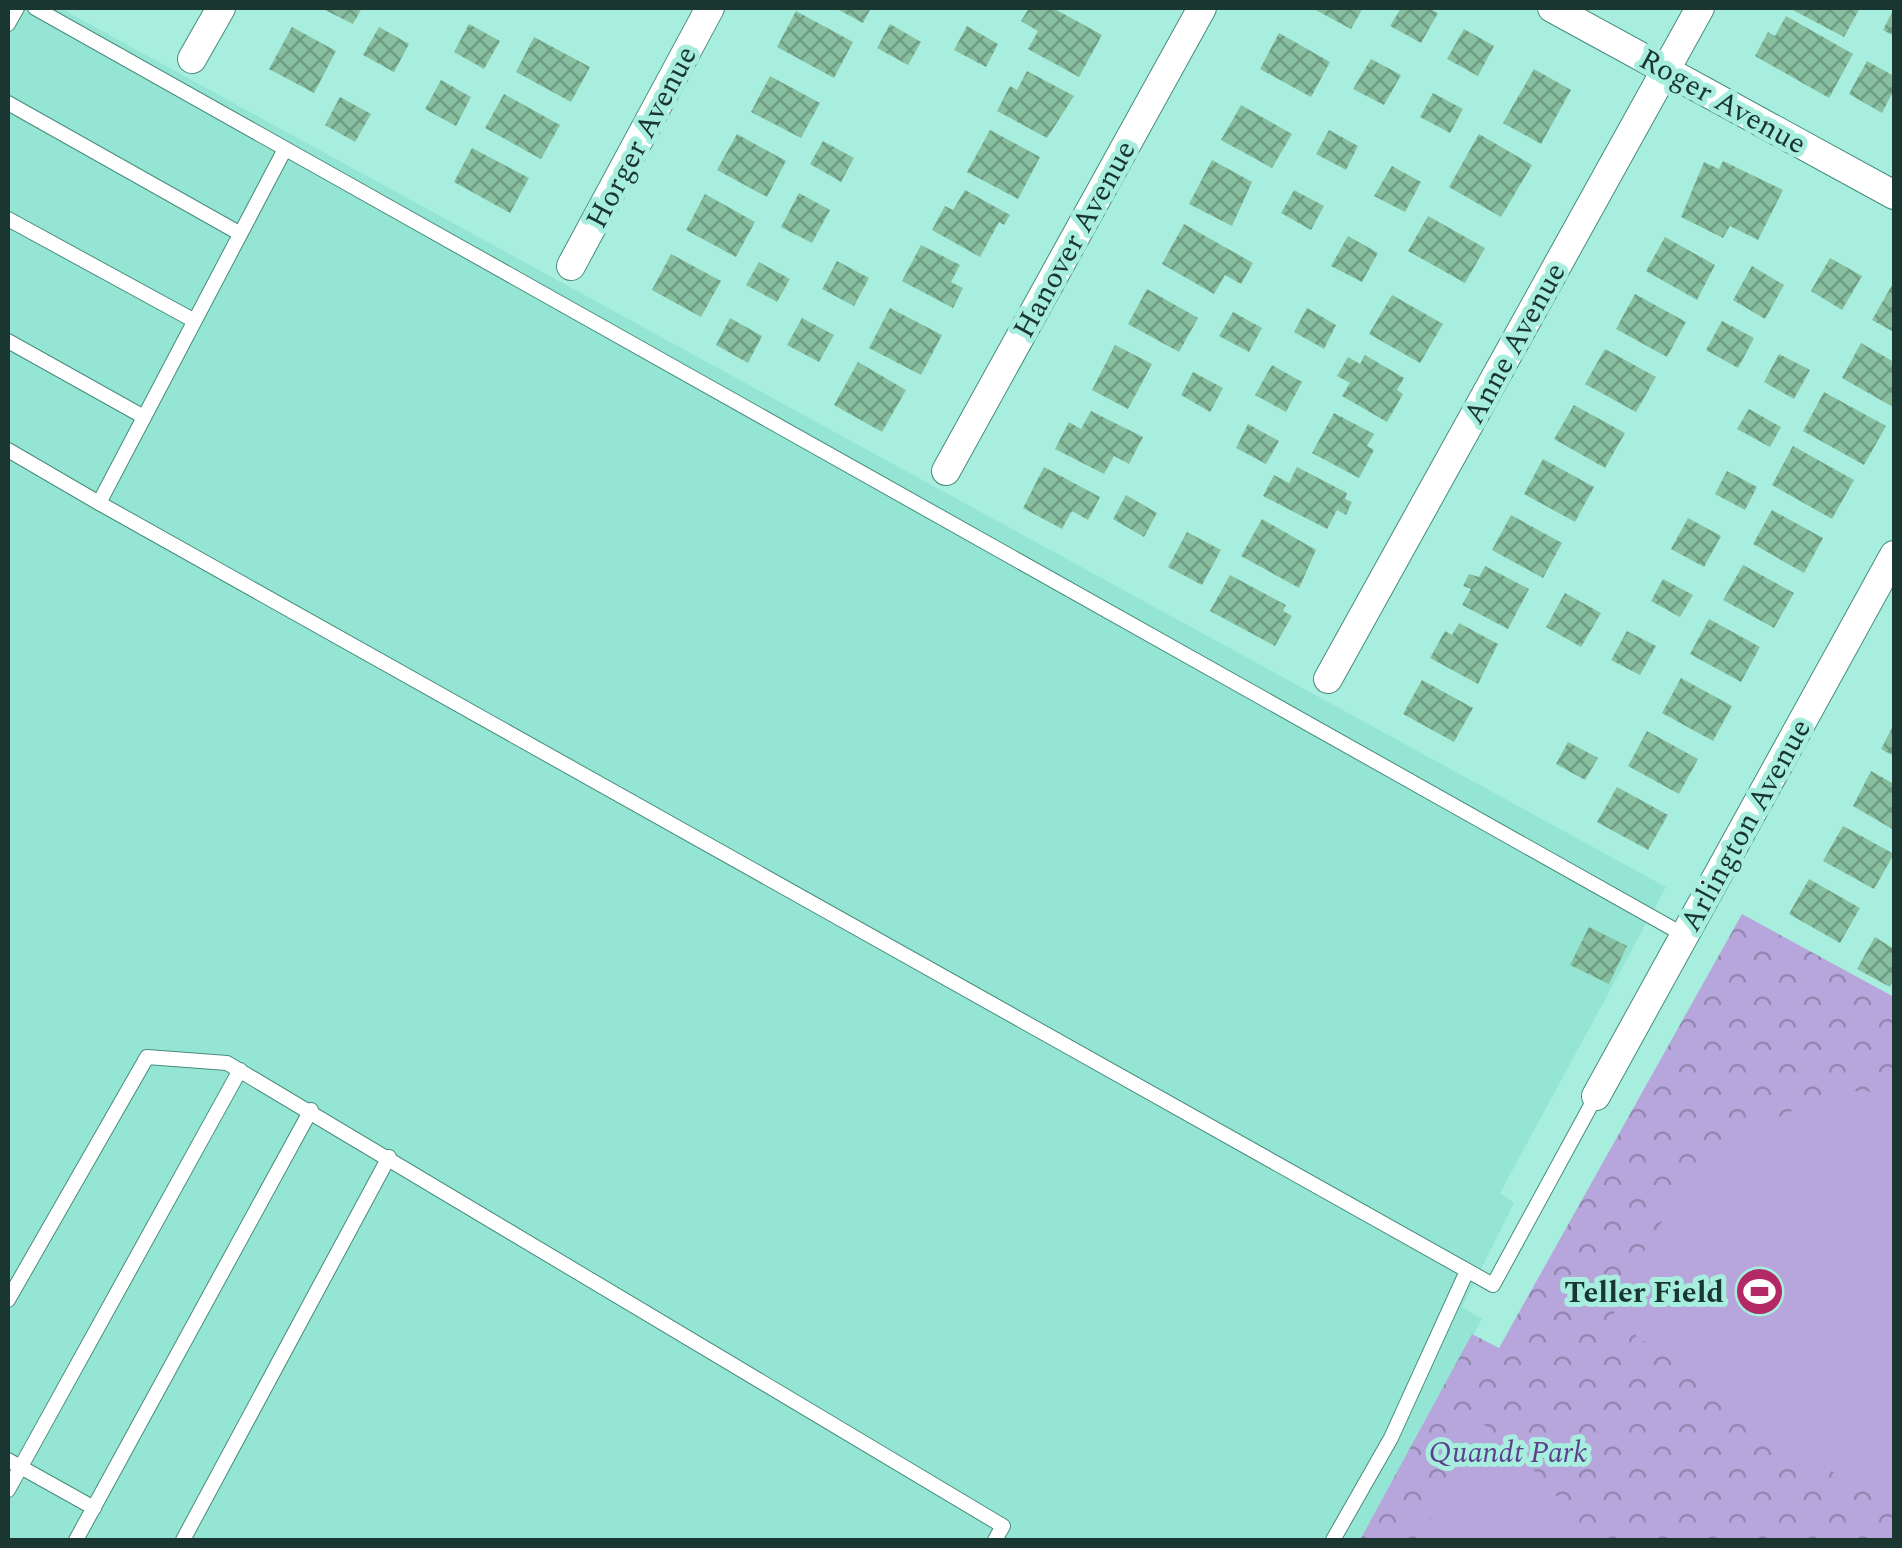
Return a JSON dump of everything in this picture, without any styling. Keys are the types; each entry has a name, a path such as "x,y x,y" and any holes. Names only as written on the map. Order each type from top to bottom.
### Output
{"street":[{"path":"192,59 222,8"},
{"name":"Horger Avenue","path":"571,266 710,8"},
{"name":"Hanover Avenue","path":"946,471 1202,8"},
{"name":"Roger Avenue","path":"1552,8 1894,195"},
{"name":"Anne Avenue","path":"1328,679 1700,8"},
{"name":"Arlington Avenue","path":"1596,1096 1894,555"}],"lane":[{"path":"8,24 17,8"},
{"path":"36,8 1684,935"},
{"path":"8,103 239,233"},
{"path":"99,503 285,149"},
{"path":"8,219 193,320"},
{"path":"8,341 144,417"},
{"path":"8,450 1494,1285 1596,1096"},
{"path":"8,1300 147,1056 227,1064 311,1110 1003,1526 995,1540"},
{"path":"8,1490 14,1463 240,1070"},
{"path":"76,1540 311,1110"},
{"path":"183,1540 389,1157"},
{"path":"1333,1540 1390,1438 1468,1270"},
{"path":"14,1463 94,1508"}],"shaded area":[{"path":"8,8 60,8 1666,887 1500,1193 1514,1203 1462,1307 1482,1319 1360,1540 8,1540"}],"green space":[{"name":"Quandt Park","path":"1742,914 1894,997 1894,1540 1360,1540 1472,1334 1499,1348"},
{"name":"Teller Field","path":"1843,1091 1894,1092 1894,1505 1802,1455 1612,1318 1652,1238 1699,1175 1761,1127 1799,1107"},
{"name":"Quandt Park","path":"1481,1422 1530,1466 1595,1540 1419,1540"}],"building":[{"path":"321,8 362,8 353,24"},
{"path":"835,8 871,8 863,23"},
{"path":"1029,8 1053,8 1102,35 1079,77 1028,49 1038,31 1021,21"},
{"path":"1312,8 1363,8 1351,29"},
{"path":"1401,8 1428,8 1438,13 1421,43 1390,26"},
{"path":"1789,8 1860,8 1844,37"},
{"path":"1894,8 1894,36 1883,30"},
{"path":"796,11 853,42 834,78 777,47"},
{"path":"1786,16 1853,54 1829,98 1755,56 1768,32 1775,36"},
{"path":"469,24 500,41 484,69 454,52"},
{"path":"890,24 921,42 908,65 877,48"},
{"path":"967,26 998,44 986,67 954,50"},
{"path":"292,27 336,51 314,93 269,69"},
{"path":"379,27 409,44 394,72 363,55"},
{"path":"1464,29 1494,46 1478,76 1447,59"},
{"path":"1279,33 1330,62 1311,97 1260,69"},
{"path":"534,37 590,67 571,102 516,72"},
{"path":"1371,59 1401,75 1384,105 1353,89"},
{"path":"1867,61 1894,76 1894,90 1882,113 1849,94"},
{"path":"1534,69 1571,90 1541,144 1503,123"},
{"path":"1027,71 1074,96 1047,138 997,111 1010,86 1017,90"},
{"path":"770,76 820,103 801,138 751,112"},
{"path":"441,80 471,97 456,126 425,109"},
{"path":"1433,93 1463,109 1450,133 1420,117"},
{"path":"504,94 560,125 541,159 485,128"},
{"path":"340,97 371,114 355,142 325,125"},
{"path":"1241,105 1292,134 1272,168 1221,140"},
{"path":"990,130 1040,157 1018,199 967,172"},
{"path":"1329,130 1358,146 1346,170 1316,154"},
{"path":"737,134 786,161 767,197 717,170"},
{"path":"1479,134 1532,165 1501,217 1449,187"},
{"path":"823,141 854,158 841,182 810,164"},
{"path":"472,148 529,178 510,213 454,182"},
{"path":"1212,160 1252,182 1232,226 1189,204"},
{"path":"1723,161 1783,190 1758,240 1730,226 1723,238 1681,217 1704,162 1719,169"},
{"path":"1392,166 1421,182 1405,212 1374,196"},
{"path":"965,190 1010,215 1004,225 999,222 980,257 932,230 945,206 953,210"},
{"path":"1294,190 1324,206 1311,230 1281,213"},
{"path":"799,193 830,210 812,243 781,227"},
{"path":"705,194 755,222 736,257 686,230"},
{"path":"1428,216 1485,248 1465,283 1408,251"},
{"path":"1184,224 1253,263 1241,284 1225,275 1214,294 1162,264"},
{"path":"1348,236 1378,253 1362,282 1331,266"},
{"path":"1665,237 1715,265 1697,300 1646,271"},
{"path":"921,245 960,265 951,282 963,288 953,308 902,281"},
{"path":"671,254 721,281 701,317 652,290"},
{"path":"1830,258 1862,276 1842,310 1811,291"},
{"path":"837,261 869,278 854,306 822,289"},
{"path":"759,262 790,279 777,302 746,285"},
{"path":"1752,266 1784,285 1765,319 1733,300"},
{"path":"1894,286 1894,332 1872,320"},
{"path":"1147,289 1198,318 1179,352 1128,324"},
{"path":"1635,294 1686,322 1667,357 1616,329"},
{"path":"1392,295 1443,324 1420,363 1369,334"},
{"path":"890,308 942,335 921,375 869,348"},
{"path":"1307,308 1336,325 1324,349 1294,332"},
{"path":"1233,312 1262,328 1249,352 1219,336"},
{"path":"730,318 762,336 748,363 716,345"},
{"path":"802,318 834,335 819,362 787,345"},
{"path":"1722,321 1754,338 1738,368 1706,350"},
{"path":"1861,343 1894,362 1893,407 1842,378"},
{"path":"1115,345 1152,364 1128,409 1092,390"},
{"path":"1605,349 1656,377 1636,412 1585,384"},
{"path":"1779,354 1810,370 1794,399 1764,382"},
{"path":"1365,355 1404,378 1397,390 1403,394 1387,422 1342,396 1350,383 1337,376 1348,357 1360,364"},
{"path":"858,362 906,390 882,432 834,405"},
{"path":"1272,365 1302,382 1286,412 1255,395"},
{"path":"1193,372 1223,388 1210,412 1181,395"},
{"path":"1824,392 1886,426 1864,465 1803,431"},
{"path":"1574,405 1625,433 1605,468 1554,439"},
{"path":"1749,409 1781,427 1770,447 1737,429"},
{"path":"1091,411 1143,437 1129,464 1114,456 1104,474 1055,449 1069,422 1081,429"},
{"path":"1334,413 1374,434 1367,446 1374,450 1359,478 1312,453"},
{"path":"1248,424 1279,441 1266,464 1236,448"},
{"path":"1793,446 1854,480 1832,519 1772,485"},
{"path":"1543,459 1594,487 1575,522 1524,494"},
{"path":"1044,467 1100,497 1088,520 1072,511 1062,529 1023,508"},
{"path":"1297,467 1347,493 1345,499 1352,502 1346,515 1337,510 1327,529 1263,496 1274,475 1289,483"},
{"path":"1727,471 1757,487 1745,510 1715,494"},
{"path":"1126,495 1157,513 1144,537 1113,519"},
{"path":"1772,510 1823,538 1804,573 1753,544"},
{"path":"1511,515 1562,543 1543,578 1492,550"},
{"path":"1688,518 1721,536 1704,567 1671,549"},
{"path":"1262,519 1316,550 1299,588 1241,556"},
{"path":"1187,532 1221,550 1202,585 1168,567"},
{"path":"1743,565 1794,593 1774,628 1723,600"},
{"path":"1485,566 1529,589 1508,629 1462,605 1471,589 1463,586 1469,574 1479,577"},
{"path":"1230,575 1286,605 1283,611 1292,616 1275,646 1210,611"},
{"path":"1663,579 1693,595 1680,617 1651,601"},
{"path":"1565,593 1601,613 1581,647 1546,627"},
{"path":"1709,619 1760,647 1741,682 1690,654"},
{"path":"1459,623 1498,644 1478,684 1430,658 1445,631 1452,635"},
{"path":"1627,631 1656,646 1640,675 1611,660"},
{"path":"1681,678 1732,706 1713,741 1662,713"},
{"path":"1422,680 1473,708 1454,742 1403,714"},
{"path":"1894,724 1894,756 1881,749"},
{"path":"1647,731 1698,759 1679,794 1628,766"},
{"path":"1568,742 1598,758 1585,780 1556,764"},
{"path":"1871,771 1894,784 1894,830 1853,806"},
{"path":"1617,787 1668,815 1648,850 1597,822"},
{"path":"1843,826 1894,854 1874,889 1823,861"},
{"path":"1809,879 1860,908 1840,943 1789,914"},
{"path":"1589,927 1627,946 1609,984 1570,965"},
{"path":"1875,937 1894,949 1894,979 1890,987 1857,969"}],"place":[{"name":"Teller Field","path":"1759,1292"}]}
